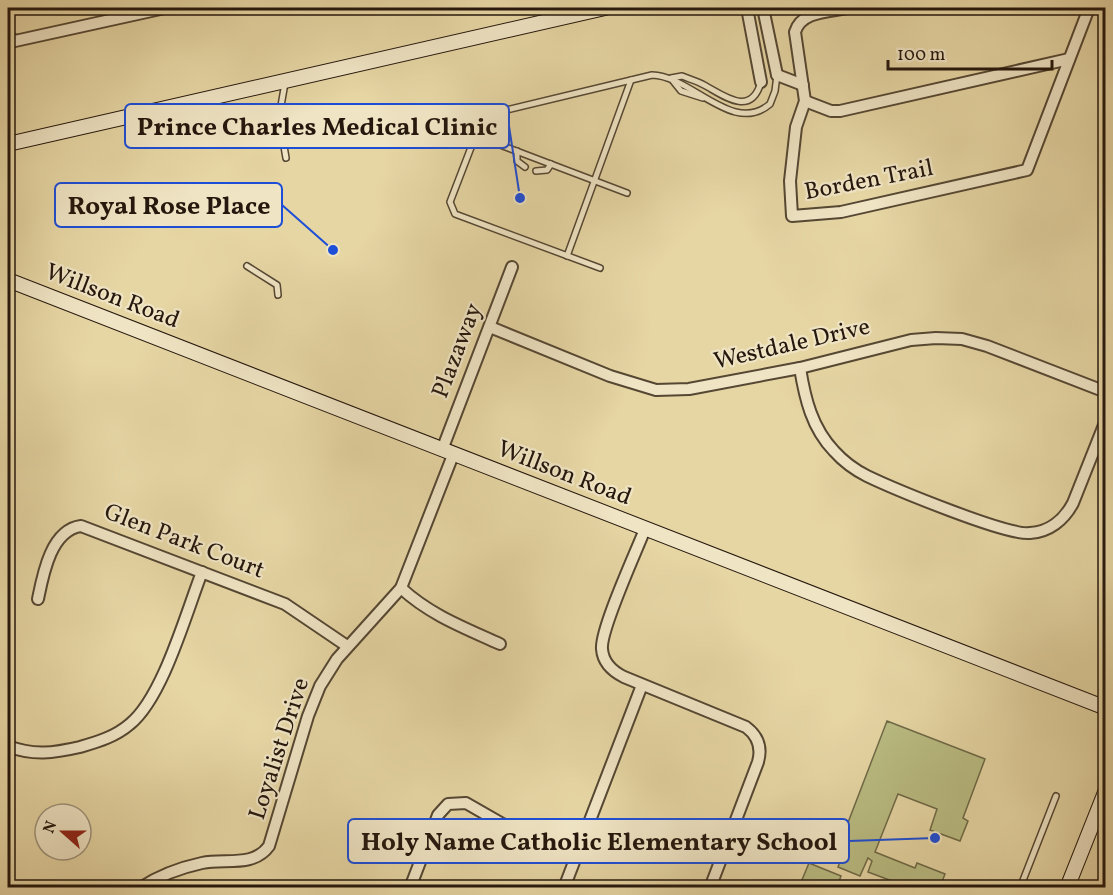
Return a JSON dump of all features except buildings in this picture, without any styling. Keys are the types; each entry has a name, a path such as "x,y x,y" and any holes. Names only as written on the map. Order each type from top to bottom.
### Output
{"street":[{"path":"8,36 15,41 165,8"},
{"path":"8,144 605,8"},
{"path":"747,8 761,79 777,75 803,85"},
{"path":"763,8 777,75"},
{"name":"Borden Trail","path":"848,8 804,17 798,23 795,32 805,101 796,127 790,181 792,216 841,212 1027,170 1089,8"},
{"path":"805,101 831,111 840,111 1069,59"},
{"name":"Plazaway","path":"448,453 512,267"},
{"name":"Willson Road","path":"8,281 1106,708"},
{"name":"Westdale Drive","path":"490,327 610,376 656,390 689,389 800,368 911,340 949,338 987,346 1106,392"},
{"path":"800,368 806,400 817,428 834,452 850,465 876,479 1018,533 1044,530 1059,521 1068,511 1106,420"},
{"name":"Loyalist Drive","path":"140,888 180,868 206,862 248,860 266,850 275,833 313,701 327,673 347,646 401,588 448,453"},
{"name":"Glen Park Court","path":"38,599 47,566 57,542 66,532 77,527 89,528 291,607 347,646"},
{"path":"645,529 602,645 605,660 611,669 642,685 746,727 753,732 759,745 759,758 710,888"},
{"path":"8,746 33,753 60,752 103,740 130,724 150,701 202,572"},
{"path":"401,588 414,600 444,619 500,644"},
{"path":"564,888 642,685"},
{"path":"1067,888 1106,790"},
{"path":"410,888 438,815 445,806 455,802 466,803 520,834 576,857"}],"lane":[{"path":"600,268 455,214 450,202 474,135 482,120 490,114 652,75 671,78 682,75 731,101 739,102 754,96 761,79"},
{"path":"671,78 681,91 707,99 734,113 755,112 766,107 772,100 777,75"},
{"path":"286,79 279,117 286,158"},
{"path":"567,256 632,80"},
{"path":"474,135 627,193"},
{"path":"517,151 517,161 525,167"},
{"path":"536,171 547,170 551,164"},
{"path":"247,266 277,285 278,295"},
{"path":"1020,888 1056,796"}],"green space":[{"path":"887,721 985,759 963,818 968,821 960,841 930,830 937,809 898,794 875,852 915,868 917,863 945,874 940,887 890,887 892,881 868,872 872,861 868,858 860,876 838,867 845,849 839,846"},
{"path":"809,863 841,876 837,887 799,887"}],"place":[{"name":"Prince Charles Medical Clinic","path":"520,198"},
{"name":"Royal Rose Place","path":"333,250"},
{"name":"Holy Name Catholic Elementary School","path":"935,838"}]}
